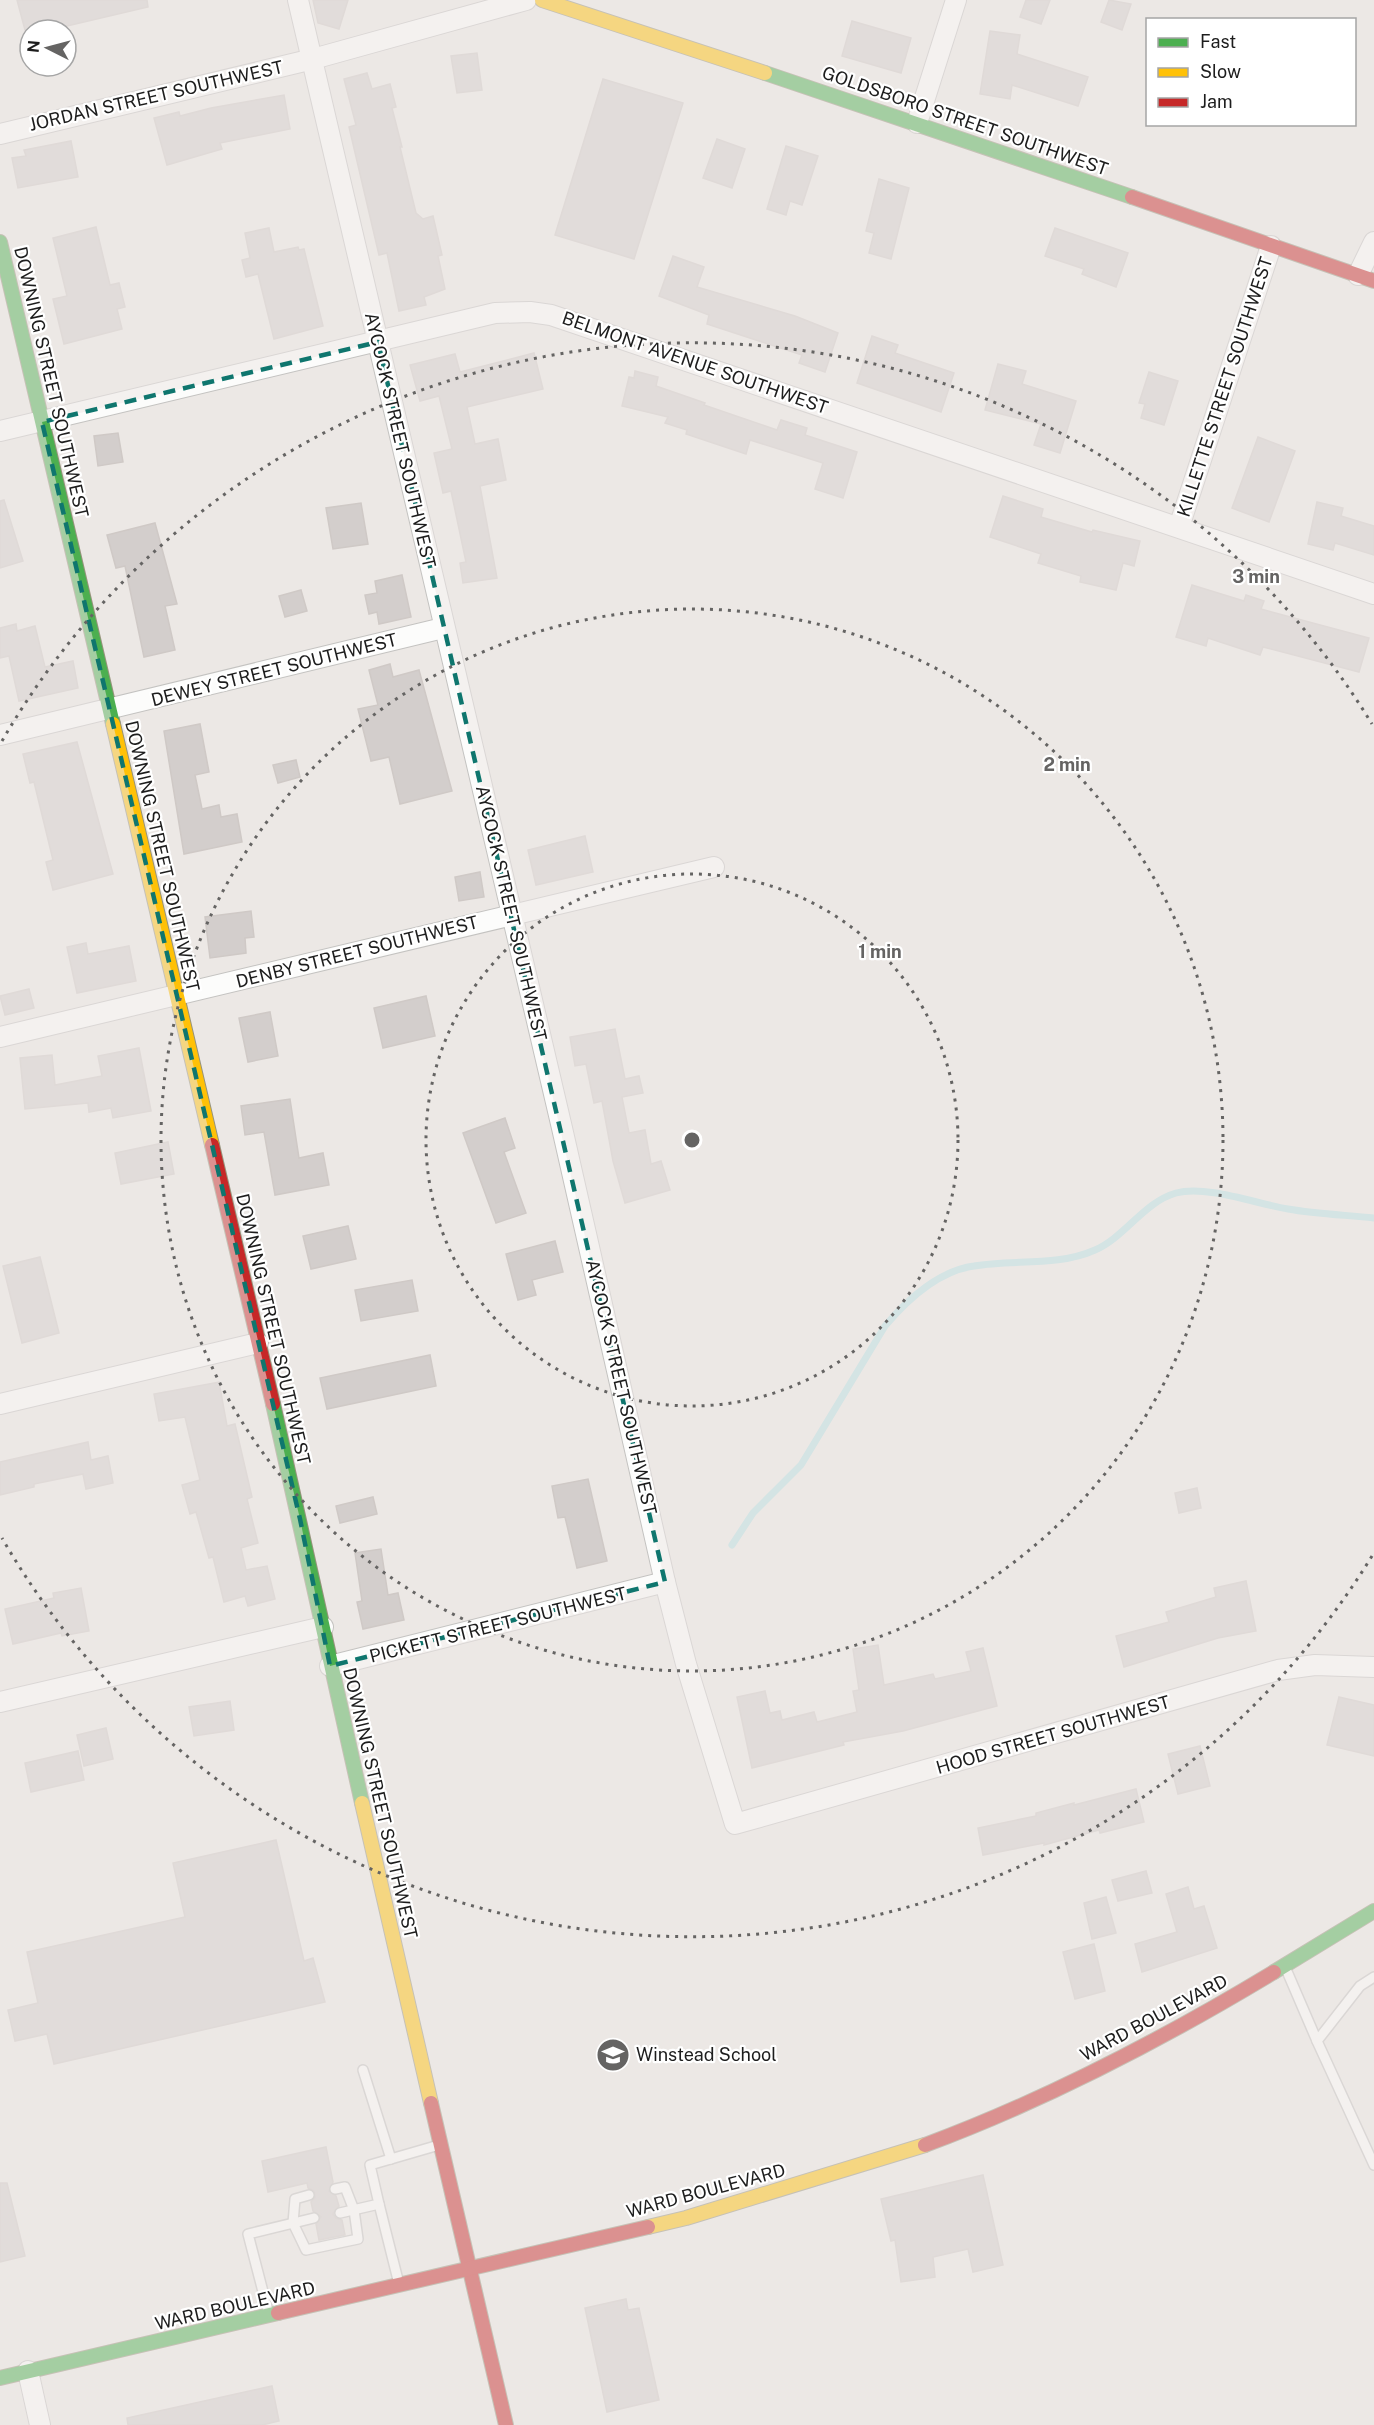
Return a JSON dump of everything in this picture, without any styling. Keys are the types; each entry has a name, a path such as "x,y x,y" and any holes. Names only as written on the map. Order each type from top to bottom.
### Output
{"street":[{"name":"AYCOCK STREET SOUTHWEST","path":"298,0 665,1582 686,1664 735,1824"},
{"name":"JORDAN STREET SOUTHWEST","path":"0,134 313,59 526,0"},
{"name":"GOLDSBORO STREET SOUTHWEST","path":"542,0 591,7 917,123 1366,278"},
{"path":"917,123 956,0"},
{"name":"DOWNING STREET SOUTHWEST","path":"0,242 258,1343 330,1666 506,2425"},
{"path":"1366,278 1374,242"},
{"name":"KILLETTE STREET SOUTHWEST","path":"1179,527 1271,246"},
{"name":"BELMONT AVENUE SOUTHWEST","path":"0,431 495,313 530,312 551,315 1374,594"},
{"name":"DEWEY STREET SOUTHWEST","path":"0,735 444,628"},
{"name":"DENBY STREET SOUTHWEST","path":"0,1037 714,867"},
{"path":"0,1404 258,1343"},
{"name":"PICKETT STREET SOUTHWEST","path":"330,1666 665,1582"},
{"path":"0,1702 323,1627"},
{"name":"HOOD STREET SOUTHWEST","path":"735,1824 1278,1670 1315,1665 1374,1666"},
{"name":"WARD BOULEVARD","path":"0,2378 471,2270 686,2218 918,2148 980,2125 1115,2061 1284,1966 1374,1911"},
{"path":"28,2372 40,2425"}],"lane":[{"path":"1284,1966 1374,2165"},
{"path":"1317,2041 1360,1986 1374,1977"},
{"path":"363,2070 391,2159"},
{"path":"399,2286 370,2164 441,2145"},
{"path":"309,2195 295,2199 293,2223 306,2250 358,2239 354,2210 345,2187 335,2189"},
{"path":"340,2213 379,2204"},
{"path":"269,2316 248,2234 314,2218"}],"highlighted area":[{"path":"378,342 665,1582 330,1666 300,1519 42,422"}],"building":[{"path":"17,0 147,0 148,7 78,23 78,18 22,18"},
{"path":"313,0 348,0 339,29 318,23"},
{"path":"1026,0 1050,0 1041,24 1020,17"},
{"path":"1109,0 1131,4 1122,30 1101,22"},
{"path":"852,21 911,38 901,73 842,56"},
{"path":"990,31 1020,35 1017,54 1088,77 1078,106 1012,85 1010,99 980,94"},
{"path":"477,53 482,90 457,93 451,56"},
{"path":"367,73 372,89 390,84 396,107 392,108 416,213 423,219 433,216 442,255 438,256 445,289 424,297 426,305 399,311 387,253 379,255 349,127 356,125 344,79"},
{"path":"603,79 683,103 634,259 555,235"},
{"path":"284,95 290,129 220,143 222,149 167,165 154,118 179,112 180,116"},
{"path":"717,139 745,149 732,188 703,178"},
{"path":"71,141 78,177 18,188 12,158 26,156 24,150"},
{"path":"786,146 818,156 802,205 790,201 786,215 767,209"},
{"path":"879,179 909,188 891,259 869,253 874,233 866,231"},
{"path":"96,227 110,285 119,283 125,307 117,309 122,329 64,344 53,299 67,296 53,238"},
{"path":"269,228 274,252 298,247 299,250 304,249 323,326 274,339 258,274 246,277 242,260 250,258 245,233"},
{"path":"1055,228 1128,253 1116,287 1082,274 1084,269 1045,256"},
{"path":"673,256 704,267 697,287 795,316 838,333 825,372 799,363 802,355 707,324 709,315 659,296"},
{"path":"872,336 898,345 895,353 954,373 941,412 857,383"},
{"path":"534,353 543,389 467,407 475,444 498,439 506,480 480,486 497,578 463,583 460,563 466,562 451,491 443,493 434,453 452,449 439,396 420,401 410,365 455,354 460,372"},
{"path":"998,364 1026,371 1022,384 1076,401 1060,453 1034,445 1041,424 985,410"},
{"path":"635,371 658,377 656,386 705,403 704,405 777,430 781,420 807,428 805,435 857,452 843,498 815,489 823,463 750,440 746,454 686,434 687,430 665,423 668,417 622,406 629,377 634,378"},
{"path":"1149,372 1178,381 1164,425 1141,418 1145,404 1139,403"},
{"path":"118,433 123,462 98,466 94,436"},
{"path":"1258,437 1295,451 1269,522 1232,508"},
{"path":"1003,496 1043,509 1041,517 1092,532 1093,530 1140,541 1134,566 1123,563 1116,590 1080,582 1081,576 1038,563 1041,554 990,537"},
{"path":"4,500 23,561 0,568 0,501"},
{"path":"1317,502 1343,508 1341,516 1374,526 1374,555 1335,543 1333,550 1308,544"},
{"path":"361,503 368,544 333,549 326,508"},
{"path":"155,523 177,604 165,606 175,650 144,657 125,566 116,568 107,535"},
{"path":"402,575 411,617 379,624 377,612 369,614 365,595 377,593 375,581"},
{"path":"1192,585 1244,601 1246,595 1264,601 1261,609 1369,638 1359,672 1263,647 1260,655 1208,638 1206,646 1176,637"},
{"path":"301,590 307,611 285,617 279,596"},
{"path":"16,624 17,631 35,626 45,667 73,661 78,688 19,701 9,656 0,658 0,628"},
{"path":"390,664 393,677 419,670 452,791 400,804 389,757 371,761 358,709 378,705 369,670"},
{"path":"200,724 209,772 195,775 202,809 219,805 221,817 237,814 242,842 184,854 164,731"},
{"path":"77,742 113,874 53,890 46,862 53,860 34,782 30,783 23,754"},
{"path":"296,760 300,777 278,783 273,765"},
{"path":"585,836 593,872 536,885 528,850"},
{"path":"480,872 484,897 459,901 455,877"},
{"path":"251,911 254,937 245,938 246,953 210,958 205,917"},
{"path":"86,943 88,954 129,946 136,981 77,993 67,947"},
{"path":"29,989 34,1008 5,1015 0,996"},
{"path":"426,996 435,1036 383,1048 374,1008"},
{"path":"270,1012 278,1056 248,1062 239,1018"},
{"path":"615,1029 625,1079 639,1076 643,1093 622,1097 629,1133 645,1130 651,1164 661,1161 670,1190 625,1203 613,1161 602,1101 594,1103 586,1064 575,1066 570,1037"},
{"path":"139,1048 151,1111 113,1118 111,1108 89,1112 88,1103 25,1109 20,1058 52,1055 55,1085 102,1076 98,1056"},
{"path":"290,1099 299,1158 323,1153 329,1185 275,1195 264,1132 245,1135 241,1106"},
{"path":"505,1118 515,1148 504,1152 526,1213 496,1223 463,1133"},
{"path":"168,1142 174,1174 121,1184 115,1153"},
{"path":"348,1226 356,1259 311,1269 303,1236"},
{"path":"555,1241 563,1272 532,1280 536,1295 518,1300 506,1254"},
{"path":"40,1257 59,1333 22,1343 3,1266"},
{"path":"412,1280 418,1311 361,1321 355,1290"},
{"path":"430,1355 436,1386 327,1409 320,1378"},
{"path":"219,1382 227,1426 235,1424 252,1497 247,1499 258,1543 241,1548 246,1570 267,1566 275,1599 248,1606 245,1596 224,1602 213,1557 209,1558 196,1512 190,1514 182,1485 200,1480 185,1417 159,1421 154,1394"},
{"path":"88,1442 91,1460 108,1456 113,1483 86,1489 83,1474 34,1484 34,1487 0,1495 0,1462"},
{"path":"588,1479 607,1561 577,1568 565,1517 558,1518 552,1486"},
{"path":"1197,1488 1201,1508 1179,1513 1175,1493"},
{"path":"373,1497 377,1514 340,1523 336,1506"},
{"path":"381,1549 388,1595 398,1593 404,1620 363,1629 357,1602 362,1601 355,1553"},
{"path":"1246,1581 1256,1631 1218,1638 1124,1667 1116,1636 1169,1622 1166,1612 1216,1597 1214,1588"},
{"path":"81,1588 89,1631 62,1636 61,1633 13,1644 5,1609 54,1598 53,1593"},
{"path":"878,1645 884,1685 933,1674 935,1679 971,1671 966,1652 983,1648 997,1706 903,1731 843,1742 844,1745 752,1768 737,1697 765,1691 770,1713 780,1711 782,1720 814,1712 817,1722 857,1712 853,1691 859,1690 853,1649"},
{"path":"1339,1697 1374,1705 1374,1756 1327,1745"},
{"path":"230,1701 234,1730 194,1736 189,1707"},
{"path":"106,1728 113,1759 84,1766 77,1735"},
{"path":"1200,1746 1210,1786 1178,1794 1168,1754"},
{"path":"78,1751 84,1780 31,1792 25,1763"},
{"path":"1136,1789 1144,1822 1100,1833 1099,1830 1044,1845 1044,1843 983,1855 978,1828 1036,1816 1036,1813"},
{"path":"276,1840 304,1961 313,1958 325,2002 54,2064 47,2034 15,2041 8,2010 38,2003 27,1952 185,1917 173,1863"},
{"path":"1146,1871 1152,1893 1118,1901 1112,1880"},
{"path":"1188,1887 1194,1909 1204,1906 1217,1948 1142,1972 1135,1944 1177,1932 1166,1894"},
{"path":"1106,1897 1116,1933 1092,1939 1084,1903"},
{"path":"1094,1944 1105,1991 1075,1999 1063,1952"},
{"path":"326,2147 333,2182 329,2191 336,2196 339,2206 333,2214 342,2220 345,2235 319,2240 316,2224 321,2217 313,2211 311,2202 315,2197 314,2191 308,2188 307,2183 268,2192 262,2161"},
{"path":"983,2175 1003,2265 973,2272 968,2249 933,2257 935,2277 901,2282 895,2240 891,2241 881,2199"},
{"path":"0,2183 7,2183 25,2256 0,2262"},
{"path":"626,2299 628,2310 639,2308 659,2400 607,2412 585,2308"},
{"path":"272,2386 279,2421 262,2425 128,2425 127,2418"}],"waterway":[{"path":"732,1545 753,1513 801,1465 885,1326 903,1306 936,1280 974,1266 1066,1259 1095,1250 1116,1237 1154,1204 1176,1193 1188,1191 1217,1193 1299,1211 1374,1218"}],"traffic: fast":[{"path":"765,73 1132,197"},
{"path":"0,242 113,724"},
{"path":"273,1404 362,1803"},
{"path":"1274,1972 1374,1911"},
{"path":"0,2378 278,2313"}],"traffic: slow":[{"path":"542,0 765,73"},
{"path":"113,724 212,1145"},
{"path":"362,1803 431,2103"},
{"path":"648,2227 686,2218 925,2145"}],"traffic: jam":[{"path":"1132,197 1374,281"},
{"path":"212,1145 273,1404"},
{"path":"925,2145 1015,2108 1103,2067 1190,2021 1274,1972"},
{"path":"431,2103 506,2425"},
{"path":"278,2313 648,2227"}],"place":[{"name":"Winstead School","path":"613,2055"}]}
